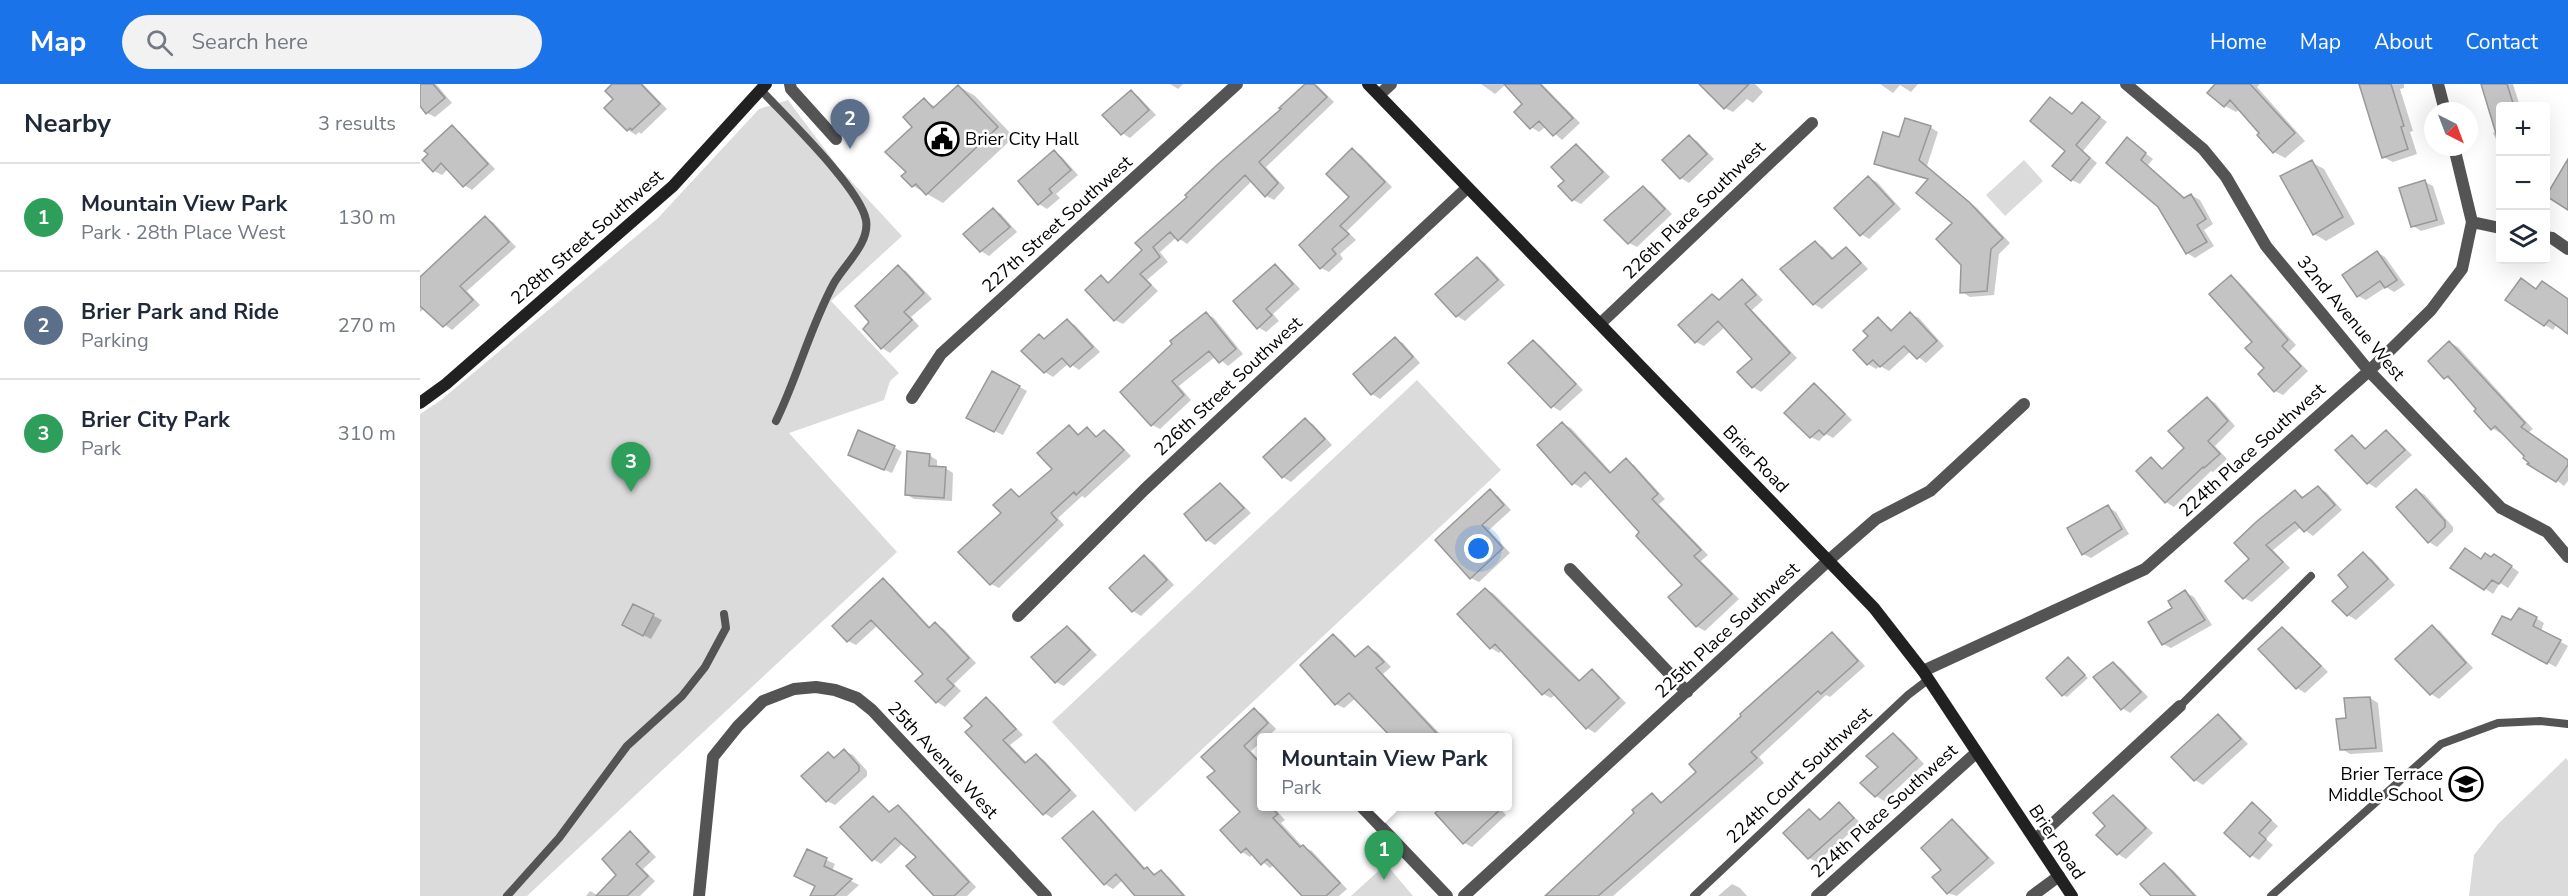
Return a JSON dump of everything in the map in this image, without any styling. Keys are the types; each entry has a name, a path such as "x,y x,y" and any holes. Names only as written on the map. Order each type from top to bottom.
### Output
{"main road":[{"name":"Brier Road","path":"1368,84 1875,608 1926,675 2072,896"},
{"name":"228th Street Southwest","path":"420,403 446,384 674,186 763,87"}],"street":[{"path":"790,84 791,89 836,139"},
{"name":"227th Street Southwest","path":"912,398 941,354 1237,84"},
{"path":"1379,95 1390,84"},
{"name":"32nd Avenue West","path":"2126,84 2203,149 2226,177 2266,246 2369,371 2501,508 2547,532 2568,557"},
{"path":"2438,84 2443,102"},
{"name":"226th Place Southwest","path":"1601,323 1812,123"},
{"name":"224th Place Southwest","path":"1926,675 2145,569 2369,371 2431,310 2462,269 2472,222 2456,156"},
{"name":"226th Street Southwest","path":"1018,616 1144,490 1467,188"},
{"path":"2472,222 2496,227"},
{"path":"2550,238 2568,249"},
{"name":"225th Place Southwest","path":"1464,896 1828,560 1876,519 1930,491 2024,404"},
{"path":"1570,569 1687,692"},
{"name":"25th Avenue West","path":"699,896 713,758 763,701 794,689 816,687 835,690 857,698 872,710 1046,896"},
{"path":"2035,840 2180,706"},
{"name":"224th Place Southwest","path":"1817,896 1976,753"},
{"path":"1364,811 1447,896"},
{"path":"2032,896 2059,876"}],"lane":[{"path":"763,87 849,186 862,206 867,222 863,242 840,272 819,309 792,388 776,421"},
{"path":"2180,706 2311,576"},
{"path":"507,896 559,838 627,746 682,696 705,667 726,628 724,614"},
{"name":"224th Court Southwest","path":"1694,896 1908,695 1926,675"},
{"path":"2271,896 2441,744 2498,723 2567,722"}],"shaded area":[{"path":"788,100 838,167 902,236 831,301 899,373 890,381 884,400 789,433 897,552 527,896 420,896 420,414 441,400 658,218 759,109"},
{"path":"2024,160 2043,181 2005,216 1986,195"},
{"path":"1417,380 1501,470 1135,812 1052,722"},
{"path":"2566,758 2568,761 2568,896 2469,896 2474,855 2498,824"},
{"path":"1386,864 1413,896 1351,896"}],"building":[{"path":"420,84 433,84 445,98 426,114 420,106"},
{"path":"612,84 641,84 660,104 632,130 630,128 627,131 604,108 613,99 605,91"},
{"path":"1305,84 1314,84 1327,97 1259,162 1278,183 1265,197 1245,175 1178,241 1170,232 1153,247 1160,257 1140,274 1151,285 1114,321 1085,290 1101,275 1108,283 1142,250 1135,243 1187,197 1185,195 1281,109 1279,108"},
{"path":"1504,84 1540,84 1573,118 1553,136 1539,121 1530,129 1514,112 1522,104"},
{"path":"1699,84 1749,84 1724,109"},
{"path":"2215,84 2250,84 2295,133 2273,153 2230,100 2224,107 2207,93"},
{"path":"2359,84 2391,84 2404,126 2401,127 2408,149 2382,158"},
{"path":"2481,84 2507,84 2513,102 2496,102 2496,134"},
{"name":"Brier City Hall","path":"958,85 998,127 926,195 916,184 912,187 901,176 906,172 885,152 912,127 903,117 924,98 933,108"},
{"path":"1131,90 1149,110 1121,135 1102,115"},
{"path":"2050,97 2072,114 2082,102 2100,117 2076,145 2090,158 2071,181 2052,166 2065,151 2030,121"},
{"path":"1905,118 1931,126 1919,160 1969,202 2003,238 1991,249 1987,291 1960,293 1961,265 1936,239 1952,223 1916,193 1928,179 1874,164 1883,132 1899,137"},
{"path":"452,125 488,164 463,187 441,163 433,172 422,160 428,154 424,151"},
{"path":"1689,135 1707,154 1680,179 1662,160"},
{"path":"2127,137 2146,153 2141,160 2184,198 2191,194 2206,219 2197,225 2207,242 2186,254 2158,207 2106,163"},
{"path":"1576,144 1603,172 1572,201 1558,186 1564,181 1551,167"},
{"path":"1352,148 1385,182 1340,226 1349,234 1332,249 1336,254 1320,269 1299,245 1349,197 1326,174"},
{"path":"1054,150 1071,170 1049,189 1052,193 1038,205 1018,181"},
{"path":"2568,159 2568,210 2550,199 2550,189"},
{"path":"2312,160 2343,217 2313,235 2280,176"},
{"path":"1868,176 1894,204 1860,236 1834,208"},
{"path":"2425,180 2437,220 2411,227 2399,188"},
{"path":"1643,186 1665,209 1628,244 1604,220"},
{"path":"993,208 1010,227 980,252 963,234"},
{"path":"485,216 509,242 460,286 473,300 443,327 420,306 420,277"},
{"path":"1815,241 1832,259 1846,247 1861,263 1813,305 1780,269"},
{"path":"2377,251 2397,280 2385,288 2380,281 2357,297 2342,275"},
{"path":"1477,257 1498,280 1456,317 1435,294"},
{"path":"1275,264 1293,284 1266,309 1272,315 1257,329 1233,301"},
{"path":"898,265 924,293 904,312 912,320 881,349 863,329 869,322 855,306"},
{"path":"2231,275 2288,340 2282,346 2301,366 2274,392 2258,374 2264,368 2245,348 2252,342 2209,294"},
{"path":"2521,278 2536,289 2542,281 2568,299 2568,334 2549,320 2544,326 2505,300"},
{"path":"1742,279 1756,295 1745,304 1790,353 1752,388 1737,372 1752,359 1718,321 1695,343 1678,325 1712,294 1719,300"},
{"path":"1206,312 1236,349 1219,363 1209,351 1172,381 1184,395 1151,426 1120,392 1172,344 1170,341"},
{"path":"1910,312 1937,341 1917,359 1904,346 1880,367 1873,360 1867,365 1853,350 1868,336 1863,331 1878,317 1891,331"},
{"path":"1067,319 1093,347 1070,367 1062,358 1044,373 1021,351 1039,334 1044,339"},
{"path":"1395,337 1413,357 1371,395 1353,374"},
{"path":"1533,340 1576,384 1551,408 1508,363"},
{"path":"2449,341 2525,423 2521,427 2568,460 2568,465 2556,482 2527,464 2529,463 2523,458 2524,456 2495,426 2491,430 2448,376 2444,379 2428,361"},
{"path":"992,371 1020,386 994,432 966,418"},
{"path":"1814,383 1845,414 1824,435 1819,430 1810,438 1784,413"},
{"path":"2207,397 2228,421 2208,441 2220,454 2165,503 2136,471 2151,457 2162,469 2184,448 2168,431"},
{"path":"1305,418 1325,439 1282,478 1263,457"},
{"path":"1562,422 1610,473 1626,458 1658,494 1652,499 1701,550 1694,556 1732,594 1696,627 1668,597 1682,585 1636,536 1639,532 1585,472 1572,485 1537,445"},
{"path":"1069,425 1078,435 1087,427 1096,437 1104,430 1124,450 1076,495 1074,492 1051,513 1057,520 990,585 958,552 1001,513 993,505 1011,489 1019,497 1052,469 1037,453"},
{"path":"858,430 895,446 884,470 848,455"},
{"path":"2386,430 2405,450 2367,484 2335,450 2352,435 2365,449"},
{"path":"907,451 930,454 929,466 946,467 944,498 905,495"},
{"path":"1220,483 1244,508 1206,541 1184,514"},
{"path":"2318,486 2335,505 2304,532 2295,522 2266,545 2283,562 2243,599 2225,581 2249,559 2234,543 2295,490 2302,498"},
{"path":"1490,489 1504,505 1482,525 1503,548 1470,579 1435,540"},
{"path":"2416,489 2445,521 2445,527 2428,543 2396,507"},
{"path":"2108,505 2122,529 2082,555 2067,528"},
{"path":"2465,548 2481,559 2485,553 2491,557 2494,554 2512,566 2499,584 2492,580 2484,590 2450,568"},
{"path":"2363,552 2388,579 2347,616 2332,601 2348,587 2338,575"},
{"path":"1144,555 1167,580 1132,612 1109,588"},
{"path":"883,578 929,628 935,622 969,658 947,679 954,686 936,703 915,681 923,674 871,620 847,642 832,626"},
{"path":"1485,588 1579,681 1592,669 1619,698 1586,729 1549,689 1542,695 1495,644 1490,649 1457,614"},
{"path":"2185,590 2205,620 2162,645 2148,622 2172,608 2168,601"},
{"path":"633,604 654,614 643,636 622,625"},
{"path":"2519,608 2537,617 2533,626 2561,640 2547,664 2492,634 2502,616 2511,620"},
{"path":"2432,625 2466,663 2430,695 2395,659"},
{"path":"1067,626 1090,650 1055,683 1031,657"},
{"path":"2282,627 2321,666 2296,689 2258,649"},
{"path":"1832,632 1858,661 1821,694 1818,691 1751,752 1757,758 1598,896 1545,896 1634,813 1632,810 1652,793 1661,803 1696,772 1689,764 1741,716 1740,714"},
{"path":"1333,634 1355,657 1368,646 1384,662 1376,668 1436,733 1387,733 1349,693 1335,705 1300,665"},
{"path":"2068,657 2085,675 2062,696 2046,678"},
{"path":"2113,662 2141,692 2121,710 2093,677"},
{"path":"986,697 1016,729 1003,740 1025,763 1036,754 1070,790 1043,815 965,732 972,726 964,718"},
{"path":"2370,697 2376,748 2340,750 2336,719 2346,718 2344,698"},
{"path":"1254,708 1268,723 1244,746 1257,760 1257,811 1275,811 1278,814 1273,818 1300,847 1303,845 1340,883 1326,896 1302,896 1267,859 1261,865 1246,848 1241,853 1220,830 1240,812 1207,777 1215,771 1201,757"},
{"path":"2218,714 2241,739 2194,781 2171,757"},
{"path":"1893,733 1917,758 1875,797 1860,783 1878,767 1866,756"},
{"path":"844,749 859,766 859,771 826,802 801,776 828,752 834,758"},
{"path":"2113,795 2146,828 2117,855 2096,835 2105,826 2093,813"},
{"path":"873,796 889,812 898,805 969,882 954,896 934,896 906,866 916,857 895,838 872,861 840,827"},
{"path":"1839,802 1854,818 1808,859 1783,833 1809,809 1820,820"},
{"path":"2252,802 2271,820 2259,833 2266,839 2250,857 2224,833"},
{"path":"1093,811 1144,869 1147,867 1154,875 1161,870 1184,896 1135,896 1116,874 1104,885 1062,838"},
{"path":"1438,811 1499,811 1463,844 1435,813"},
{"path":"1952,819 1988,858 1947,894 1932,877 1941,870 1921,848"},
{"path":"630,831 649,852 636,864 648,876 627,896 596,896 616,875 602,859"},
{"path":"807,849 827,858 824,866 852,879 834,896 810,896 815,886 794,876"},
{"path":"2164,863 2195,896 2151,896 2140,884"}],"place":[{"name":"Brier City Hall","path":"942,139"},
{"name":"Brier Park and Ride","path":"850,149"},
{"name":"Brier City Park","path":"631,492"},
{"name":"Brier Terrace Middle School","path":"2466,784"},
{"name":"Mountain View Park","path":"1384,880"}]}
